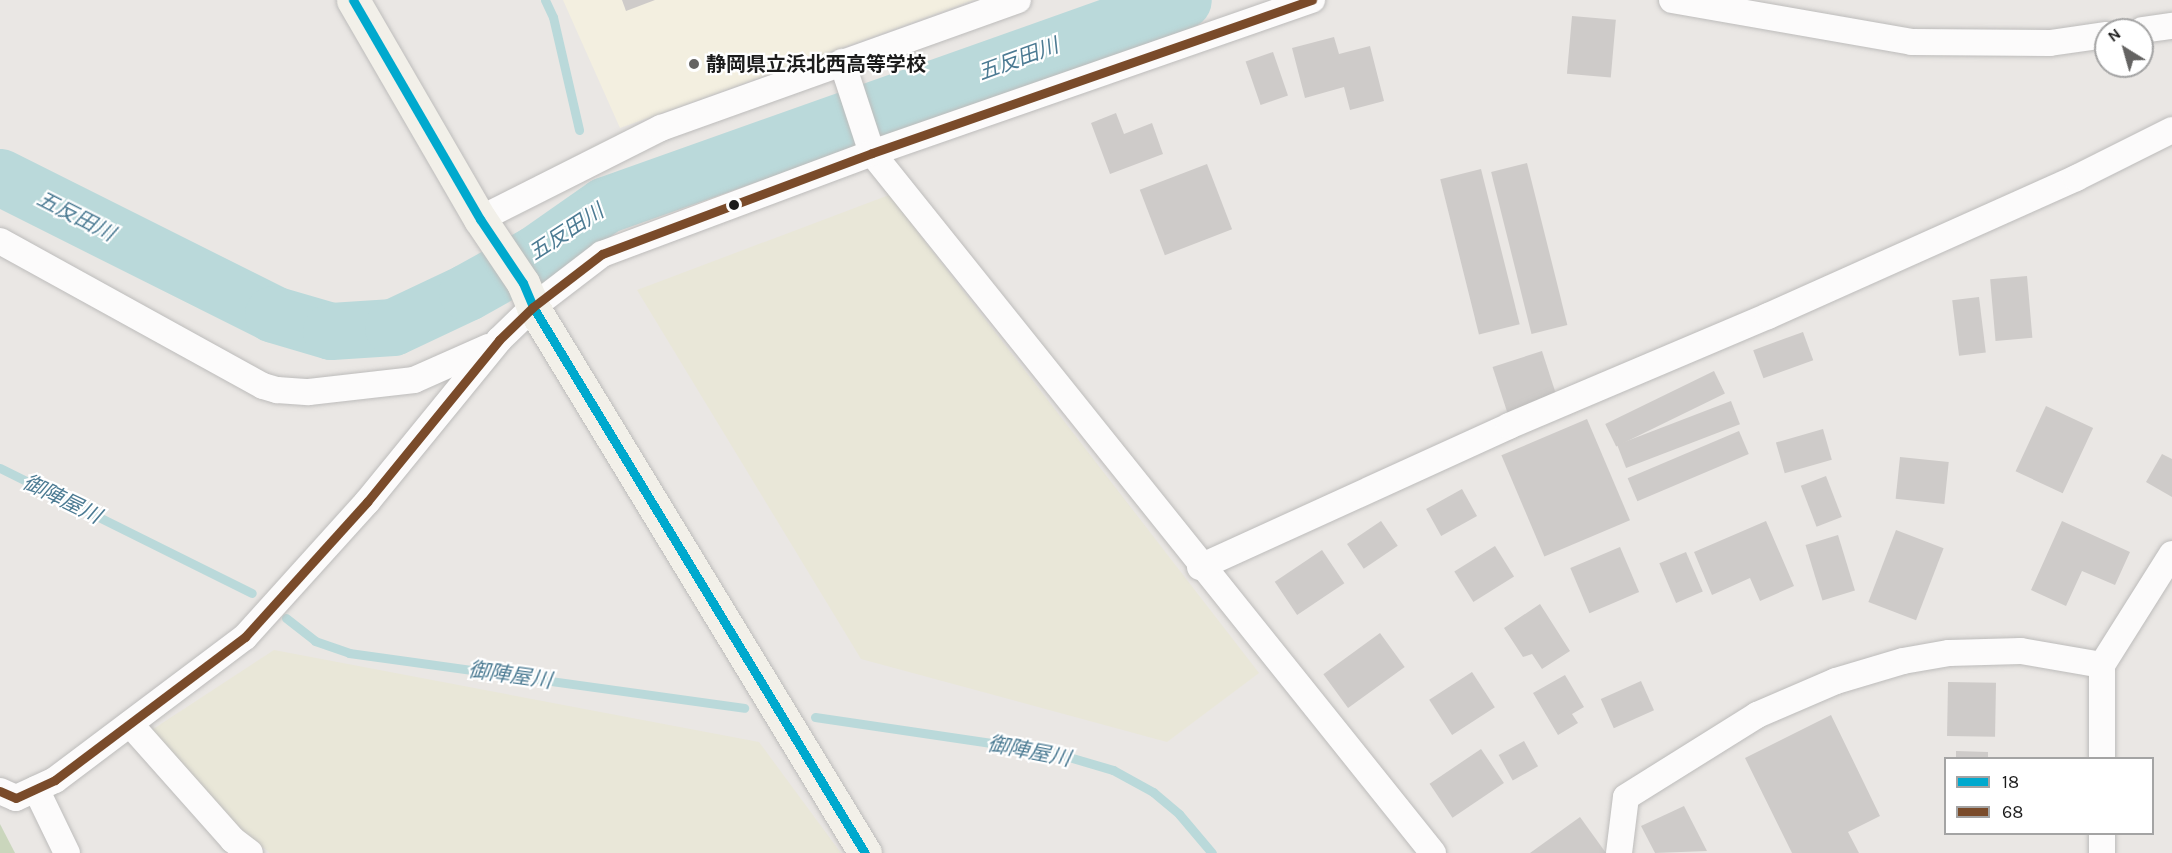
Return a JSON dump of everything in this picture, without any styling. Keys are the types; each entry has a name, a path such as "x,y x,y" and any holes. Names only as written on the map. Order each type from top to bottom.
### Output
{"street":[{"path":"353,0 488,230 865,853"},
{"path":"488,230 662,128 1018,0"},
{"path":"67,853 13,795 55,780 245,637 367,502 499,340 528,295 602,254 631,241 870,145 1312,0"},
{"path":"1672,0 1912,42 2050,43 2094,37"},
{"path":"2154,28 2172,26"},
{"path":"842,62 848,87 870,145 1200,567 1432,853"},
{"path":"1200,567 1509,426 1768,316 2076,178 2172,130"},
{"path":"0,241 263,386 278,390 309,392 414,380 499,340"},
{"path":"2102,757 2102,665 2172,554"},
{"path":"1619,853 1626,797 1757,715 1836,681 1903,661 1948,653 2021,651 2102,665"},
{"path":"130,724 233,840 249,853"},
{"path":"2102,835 2102,853"}],"shaded area":[{"name":"静岡県立浜北西高等学校","path":"563,0 974,0 620,128"},
{"path":"889,195 1259,673 1167,742 861,659 637,290"},
{"path":"274,650 759,742 841,853 270,853 232,823 141,737"}],"green space":[{"path":"0,824 15,853 0,853"}],"building":[{"path":"622,0 655,0 626,11"},
{"path":"1572,16 1616,20 1611,78 1567,74"},
{"path":"1334,37 1339,54 1370,46 1384,101 1350,110 1344,87 1305,98 1292,48"},
{"path":"1273,52 1288,95 1261,105 1246,61"},
{"path":"1116,113 1124,134 1152,123 1163,154 1110,174 1091,123"},
{"path":"1527,163 1567,325 1532,334 1491,172"},
{"path":"1207,164 1232,229 1165,255 1140,190"},
{"path":"1481,169 1520,324 1479,334 1440,179"},
{"path":"2027,276 2032,338 1996,341 1990,279"},
{"path":"1979,297 1986,353 1959,356 1952,300"},
{"path":"1803,332 1813,360 1763,378 1753,350"},
{"path":"1542,351 1557,397 1507,413 1493,367"},
{"path":"1714,371 1725,393 1616,447 1605,424"},
{"path":"1731,401 1740,424 1626,468 1617,445"},
{"path":"2046,406 2093,428 2063,493 2016,471"},
{"path":"1587,419 1630,520 1544,557 1501,455"},
{"path":"1823,429 1832,460 1785,473 1776,443"},
{"path":"1739,431 1749,454 1637,501 1628,478"},
{"path":"2162,454 2172,459 2172,497 2146,482"},
{"path":"1900,457 1949,462 1944,504 1896,499"},
{"path":"1826,476 1842,517 1817,527 1801,486"},
{"path":"1462,489 1477,516 1441,536 1426,509"},
{"path":"1381,521 1398,546 1364,569 1347,544"},
{"path":"1766,521 1794,586 1760,601 1750,578 1712,595 1694,552"},
{"path":"2062,521 2130,552 2115,585 2082,571 2066,606 2031,590"},
{"path":"1896,530 1944,548 1916,620 1868,602"},
{"path":"1838,535 1855,590 1822,600 1805,545"},
{"path":"1495,546 1514,577 1473,602 1454,571"},
{"path":"1620,547 1639,592 1589,613 1570,568"},
{"path":"1322,550 1344,583 1297,615 1275,582"},
{"path":"1686,552 1703,592 1676,603 1659,563"},
{"path":"1540,604 1570,651 1542,669 1532,654 1523,657 1504,628"},
{"path":"1380,633 1405,667 1348,708 1323,674"},
{"path":"1472,672 1495,707 1452,735 1429,700"},
{"path":"1565,675 1584,707 1572,714 1578,723 1558,735 1533,693"},
{"path":"1641,681 1654,710 1614,728 1601,699"},
{"path":"1948,682 1996,683 1995,737 1947,736"},
{"path":"1831,715 1880,816 1848,832 1859,853 1792,853 1745,758"},
{"path":"1524,741 1538,766 1513,780 1499,755"},
{"path":"1481,749 1504,783 1453,818 1430,784"},
{"path":"1956,751 1988,752 1988,757 1956,757"},
{"path":"1684,806 1707,851 1655,853 1641,826"},
{"path":"1580,817 1606,853 1530,853"}],"waterway":[{"path":"545,0 553,17 579,130"},
{"name":"五反田川","path":"0,177 273,314 331,331 393,327 467,292 535,254 605,205 1183,0"},
{"name":"御陣屋川","path":"0,468 252,593"},
{"name":"御陣屋川","path":"286,618 315,641 349,653 744,708"},
{"name":"御陣屋川","path":"815,717 1052,752 1113,770 1153,792 1179,814 1212,853"}],"transit line":[{"name":"18","path":"353,0 480,219 523,283 533,307 865,853"},
{"name":"68","path":"0,791 16,798 55,780 245,637 367,502 499,340 533,307 602,254 872,153 1312,0"}],"place":[{"name":"静岡県立浜北西高等学校","path":"694,64"}]}
